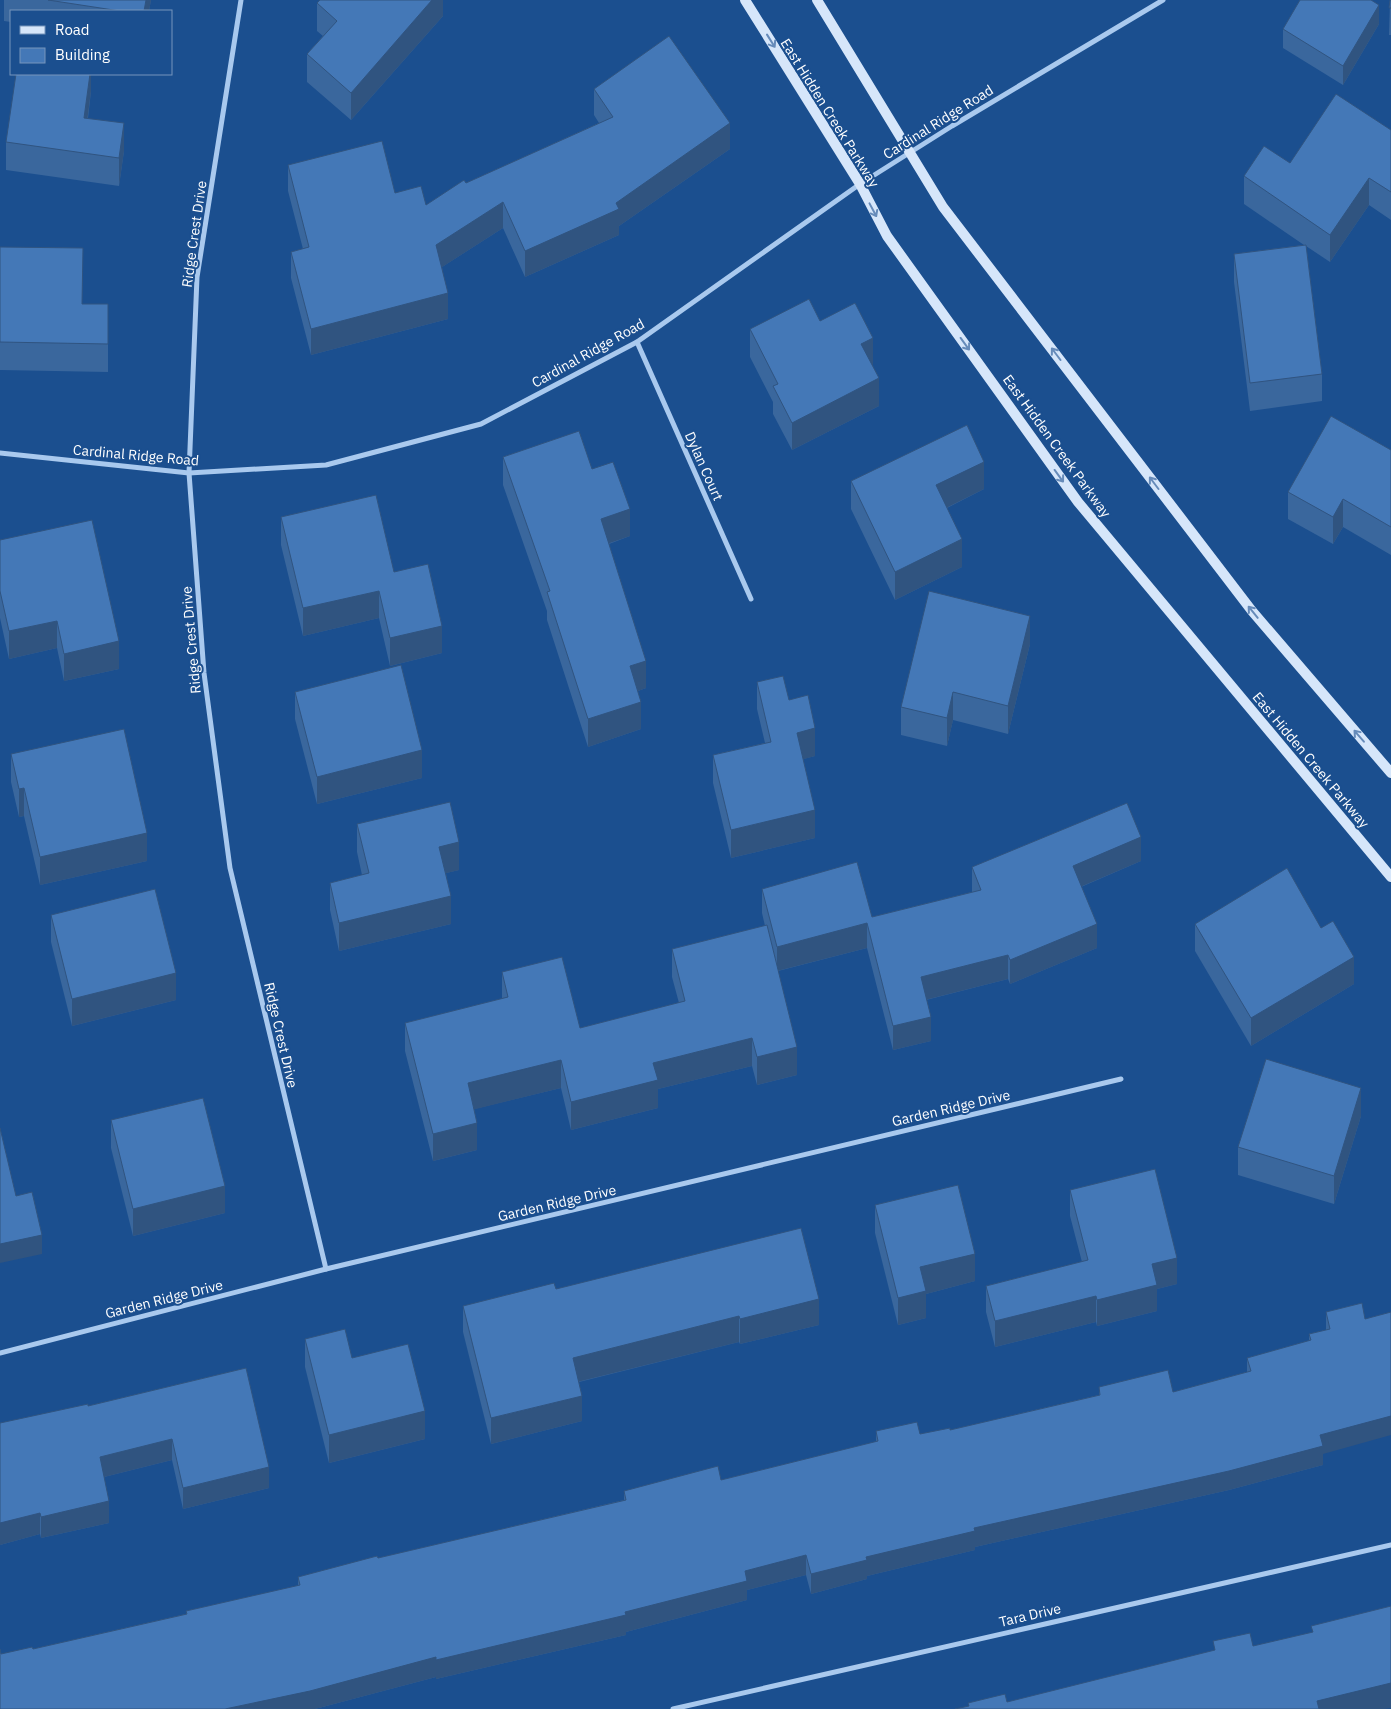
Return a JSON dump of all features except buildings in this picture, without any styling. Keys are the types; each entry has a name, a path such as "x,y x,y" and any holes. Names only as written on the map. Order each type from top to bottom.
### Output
{"main road":[{"name":"East Hidden Creek Parkway","path":"745,0 860,184 887,236 1078,502 1391,877"},
{"path":"817,0 943,207 1252,611 1391,772"}],"street":[{"name":"Ridge Crest Drive","path":"241,0 197,277 189,474 204,673 230,868 326,1269"},
{"name":"Cardinal Ridge Road","path":"0,452 189,474 326,465 481,424 637,342 860,184 952,126 1163,0"},
{"name":"Dylan Court","path":"637,342 751,599"},
{"name":"Garden Ridge Drive","path":"0,1353 326,1269 1121,1079"},
{"name":"Tara Drive","path":"674,1709 1391,1545"}]}
